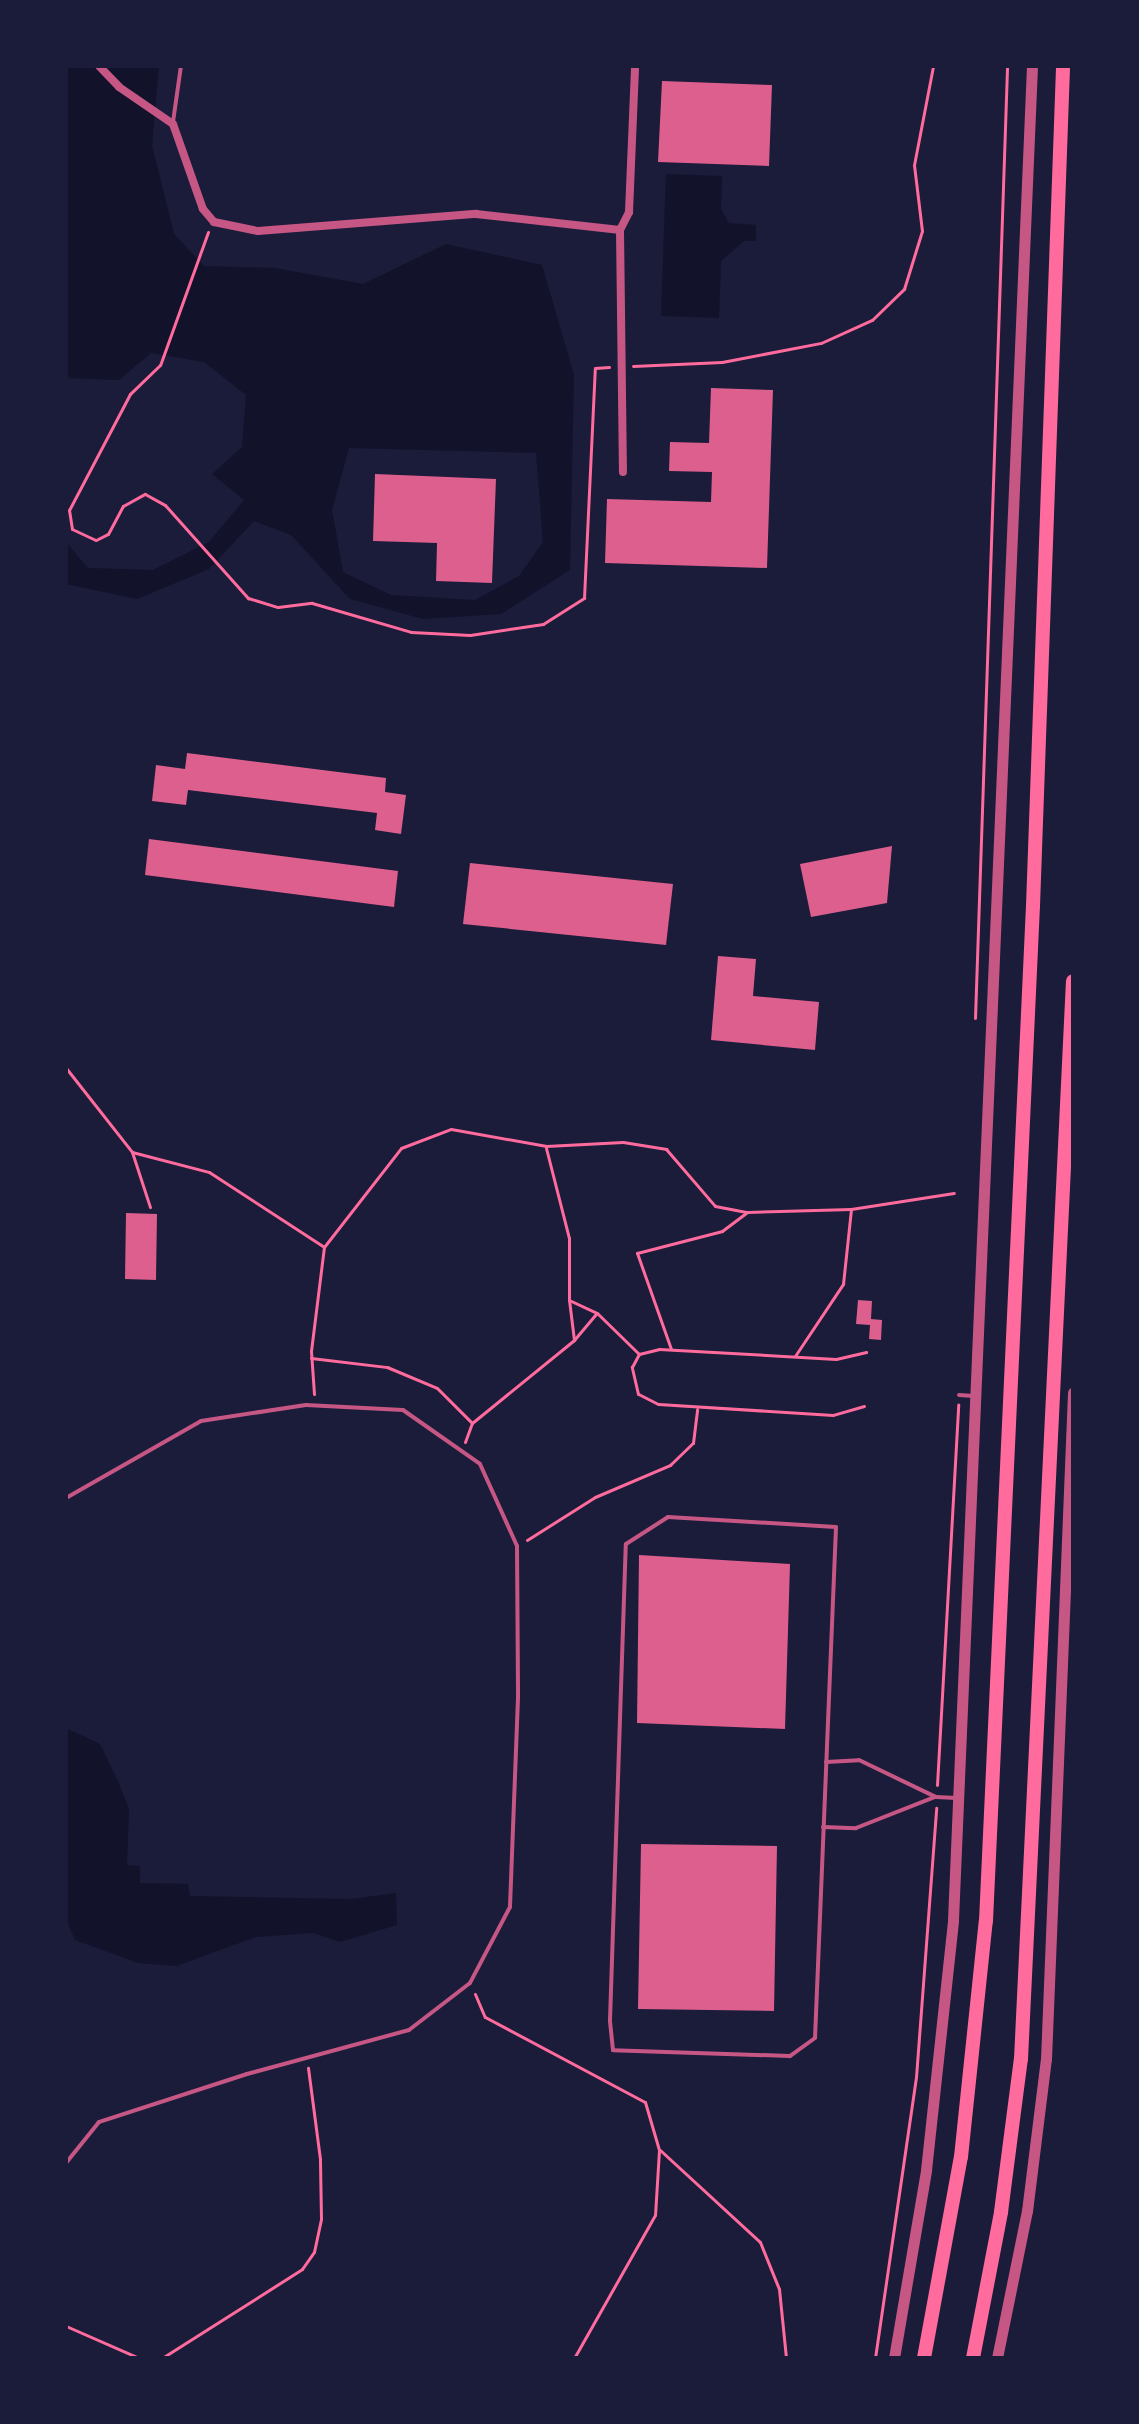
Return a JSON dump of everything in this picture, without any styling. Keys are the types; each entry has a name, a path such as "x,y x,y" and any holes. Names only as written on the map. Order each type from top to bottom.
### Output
{"main road":[{"path":"924,2358 961,2157 986,1921 1033,906 1063,66"},
{"path":"973,2358 1001,2212 1021,2059 1073,981"}],"street":[{"path":"99,66 173,124 203,209 214,222 235,228 309,228 476,214 620,230"},
{"path":"623,472 620,230 629,212 635,66"},
{"path":"894,2358 935,2097 959,1798 1032,66"},
{"path":"997,2358 1027,2211 1046,2059 1073,1393"}],"lane":[{"path":"173,124 181,66"},
{"path":"959,1395 977,1397"},
{"path":"66,1498 201,1421 315,1405 403,1410 480,1464 517,1546 510,1907 470,1983 409,2030 99,2122 66,2163"},
{"path":"668,1517 836,1527 823,1827 815,2038 790,2056 613,2050 610,2020 626,1544 668,1517"},
{"path":"826,1762 859,1760 936,1797 959,1798"},
{"path":"823,1827 856,1828 936,1797"}],"path":[{"path":"199,247 160,365 130,394 92,462 69,510 72,529 96,540 108,534 123,506 145,494 165,505 221,572 248,598 278,607 312,603 411,632 470,635 543,624 584,598 595,368 722,362 821,343 872,320 904,289 922,231 914,165 933,66"},
{"path":"975,1019 1007,66"},
{"path":"66,1068 132,1152 150,1207"},
{"path":"315,1405 311,1358 324,1247 401,1148 451,1129 546,1146 623,1142 666,1149 715,1206 747,1212 851,1209 954,1193"},
{"path":"546,1146 569,1238 569,1300 574,1340"},
{"path":"132,1152 209,1172 324,1247"},
{"path":"795,1356 843,1284 851,1209"},
{"path":"671,1349 637,1253 722,1231 747,1212"},
{"path":"569,1300 597,1313 639,1354"},
{"path":"462,1451 472,1423 574,1340 597,1313"},
{"path":"639,1354 671,1349 836,1359 866,1352"},
{"path":"639,1354 632,1367 633,1383 646,1402 833,1415 864,1406"},
{"path":"311,1358 387,1367 437,1388 472,1423"},
{"path":"875,2358 916,2077 959,1395"},
{"path":"517,1546 595,1497 670,1465 693,1443 697,1407"},
{"path":"470,1983 485,2017 645,2102 659,2150 655,2215 574,2358"},
{"path":"162,2358 302,2269 314,2252 321,2219 320,2159 307,2058"},
{"path":"659,2150 760,2242 779,2289 786,2358"},
{"path":"66,2326 139,2358"}],"shaded area":[{"path":"66,66 159,66 152,145 174,234 204,266 275,268 363,284 446,244 542,265 574,375 570,570 501,614 423,619 350,599 291,535 254,521 209,569 137,599 66,584 66,542 88,568 153,570 209,542 244,500 212,474 242,447 246,395 204,362 151,353 119,380 66,378","holes":["349,448 536,453 543,542 519,576 475,600 391,595 343,572 332,510"]},
{"path":"666,174 722,176 721,209 729,223 756,225 756,241 744,241 721,261 719,318 661,316"},
{"path":"66,1728 100,1744 118,1781 129,1809 127,1865 140,1866 140,1883 188,1884 190,1896 352,1899 396,1893 397,1925 340,1942 313,1933 256,1937 176,1966 138,1963 75,1940 66,1919"}],"building":[{"path":"662,81 772,85 769,166 658,162"},
{"path":"711,388 773,390 767,568 605,563 607,499 711,502 712,472 669,471 670,442 709,443"},
{"path":"375,474 496,479 492,583 436,581 437,543 373,541"},
{"path":"187,753 386,778 385,792 406,795 401,834 375,830 377,813 188,790 186,805 152,801 156,765 185,769"},
{"path":"149,839 398,871 394,907 145,875"},
{"path":"892,846 887,903 811,917 800,864"},
{"path":"470,863 673,884 666,945 463,924"},
{"path":"718,956 756,959 753,996 819,1002 815,1050 711,1040"},
{"path":"126,1213 157,1214 156,1280 125,1279"},
{"path":"858,1300 872,1301 871,1319 882,1320 881,1340 869,1339 870,1325 856,1324"},
{"path":"639,1555 790,1564 785,1729 637,1723"},
{"path":"641,1844 777,1846 774,2011 638,2009"}]}
